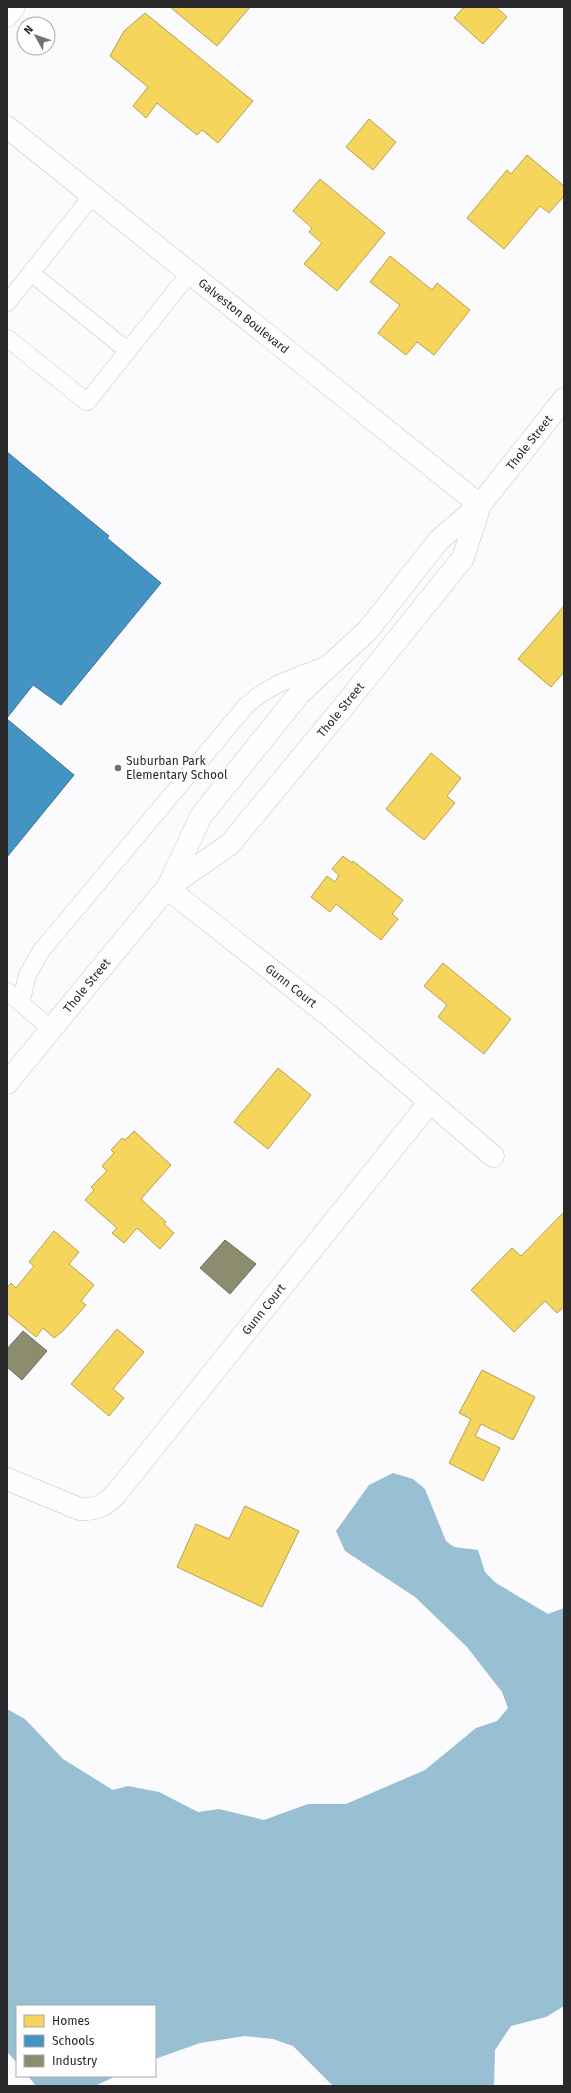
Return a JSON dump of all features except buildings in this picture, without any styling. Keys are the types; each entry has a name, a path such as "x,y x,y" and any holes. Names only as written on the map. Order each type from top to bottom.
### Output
{"street":[{"path":"7,16 14,7"},
{"name":"Galveston Boulevard","path":"7,127 189,274 480,505"},
{"name":"Thole Street","path":"7,1083 167,888 201,816 300,693 368,630 439,540 480,505 564,399"},
{"name":"Thole Street","path":"167,888 230,844 363,683 463,558 480,505"},
{"path":"335,662 363,683"},
{"name":"Gunn Court","path":"167,888 327,1014 493,1156"},
{"name":"Gunn Court","path":"7,1479 80,1509 92,1510 104,1506 115,1495 430,1102"}],"lane":[{"path":"7,303 92,196"},
{"path":"31,273 128,351"},
{"path":"7,338 87,402 189,274"},
{"path":"21,1003 27,976 41,951 244,707 259,693 280,683 335,662"},
{"path":"7,991 51,1029"}],"water":[{"path":"393,1473 413,1479 425,1489 446,1541 454,1547 478,1550 485,1572 496,1583 548,1614 564,1608 564,2006 546,2017 511,2026 495,2050 494,2086 333,2086 293,2046 273,2039 245,2036 200,2043 156,2059 156,2005 16,2005 16,2062 7,2052 7,1709 25,1719 63,1759 113,1790 128,1786 159,1792 198,1812 219,1809 264,1820 308,1804 346,1804 425,1770 476,1728 497,1721 508,1708 502,1692 467,1647 415,1597 345,1551 336,1531 369,1485"},
{"path":"29,2077 114,2077 95,2086 36,2086"}],"place":[{"name":"Suburban Park Elementary School","path":"118,768"}]}
